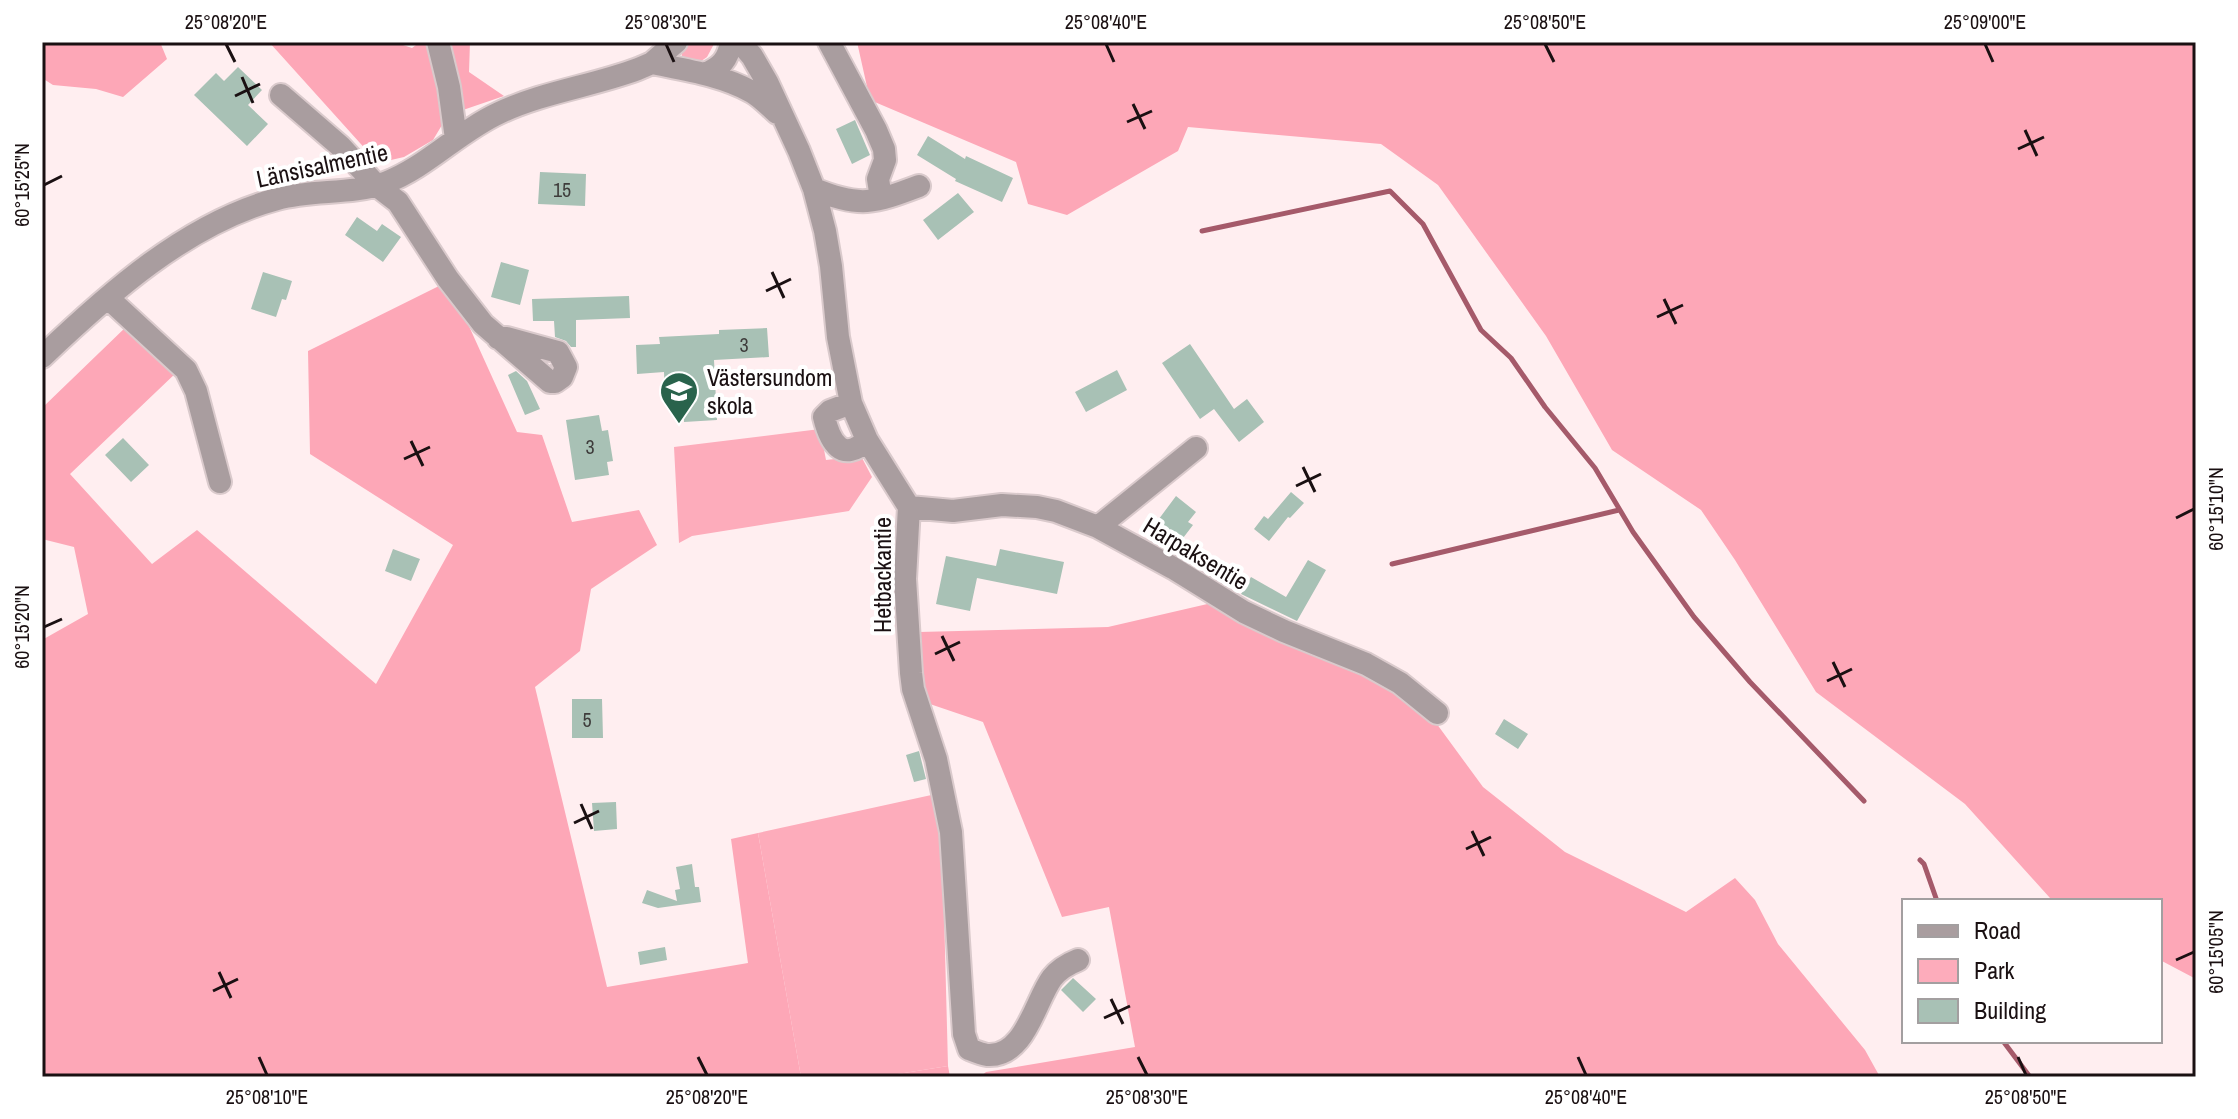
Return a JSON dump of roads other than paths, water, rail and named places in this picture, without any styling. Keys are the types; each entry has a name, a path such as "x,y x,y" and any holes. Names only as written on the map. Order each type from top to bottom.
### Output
{"street":[{"path":"438,42 449,87 456,139"},
{"name":"Länsisalmentie","path":"42,357 108,298 201,229 246,208 280,198 361,189 404,174 474,126 507,109 623,75 652,63 676,42"},
{"path":"705,74 724,62 731,42"},
{"name":"Hetbackantie","path":"740,42 767,82 814,189 825,231 838,337 851,403 867,440 909,507 905,579 911,673 913,689 936,759 951,832 964,1034 969,1049 988,1055 1004,1052 1028,1026 1054,975 1078,960"},
{"path":"829,42 884,149 885,160 878,179 881,198"},
{"name":"Hetbackantie","path":"652,63 730,82 755,93 784,119"},
{"path":"281,95 398,202 448,279 498,338"},
{"path":"814,189 840,200 861,203 919,186"},
{"path":"108,298 186,370 196,391 220,482"},
{"path":"851,403 827,413 824,417 826,424 838,448 844,451 852,450 867,440"},
{"path":"1098,527 1196,448"},
{"name":"Harpaksentie","path":"909,507 953,511 1002,505 1037,507 1098,527 1244,612 1377,670 1400,683 1437,713"}],"waterway":[{"path":"1202,231 1390,191 1423,224 1481,330 1511,358 1545,407 1595,468 1633,532 1694,617 1750,682 1864,801"},
{"path":"1392,564 1619,510"},
{"path":"1920,860 1936,899"},
{"path":"2004,1043 2030,1077"}],"place":[{"name":"Västersundom skola","path":"679,425"}]}
